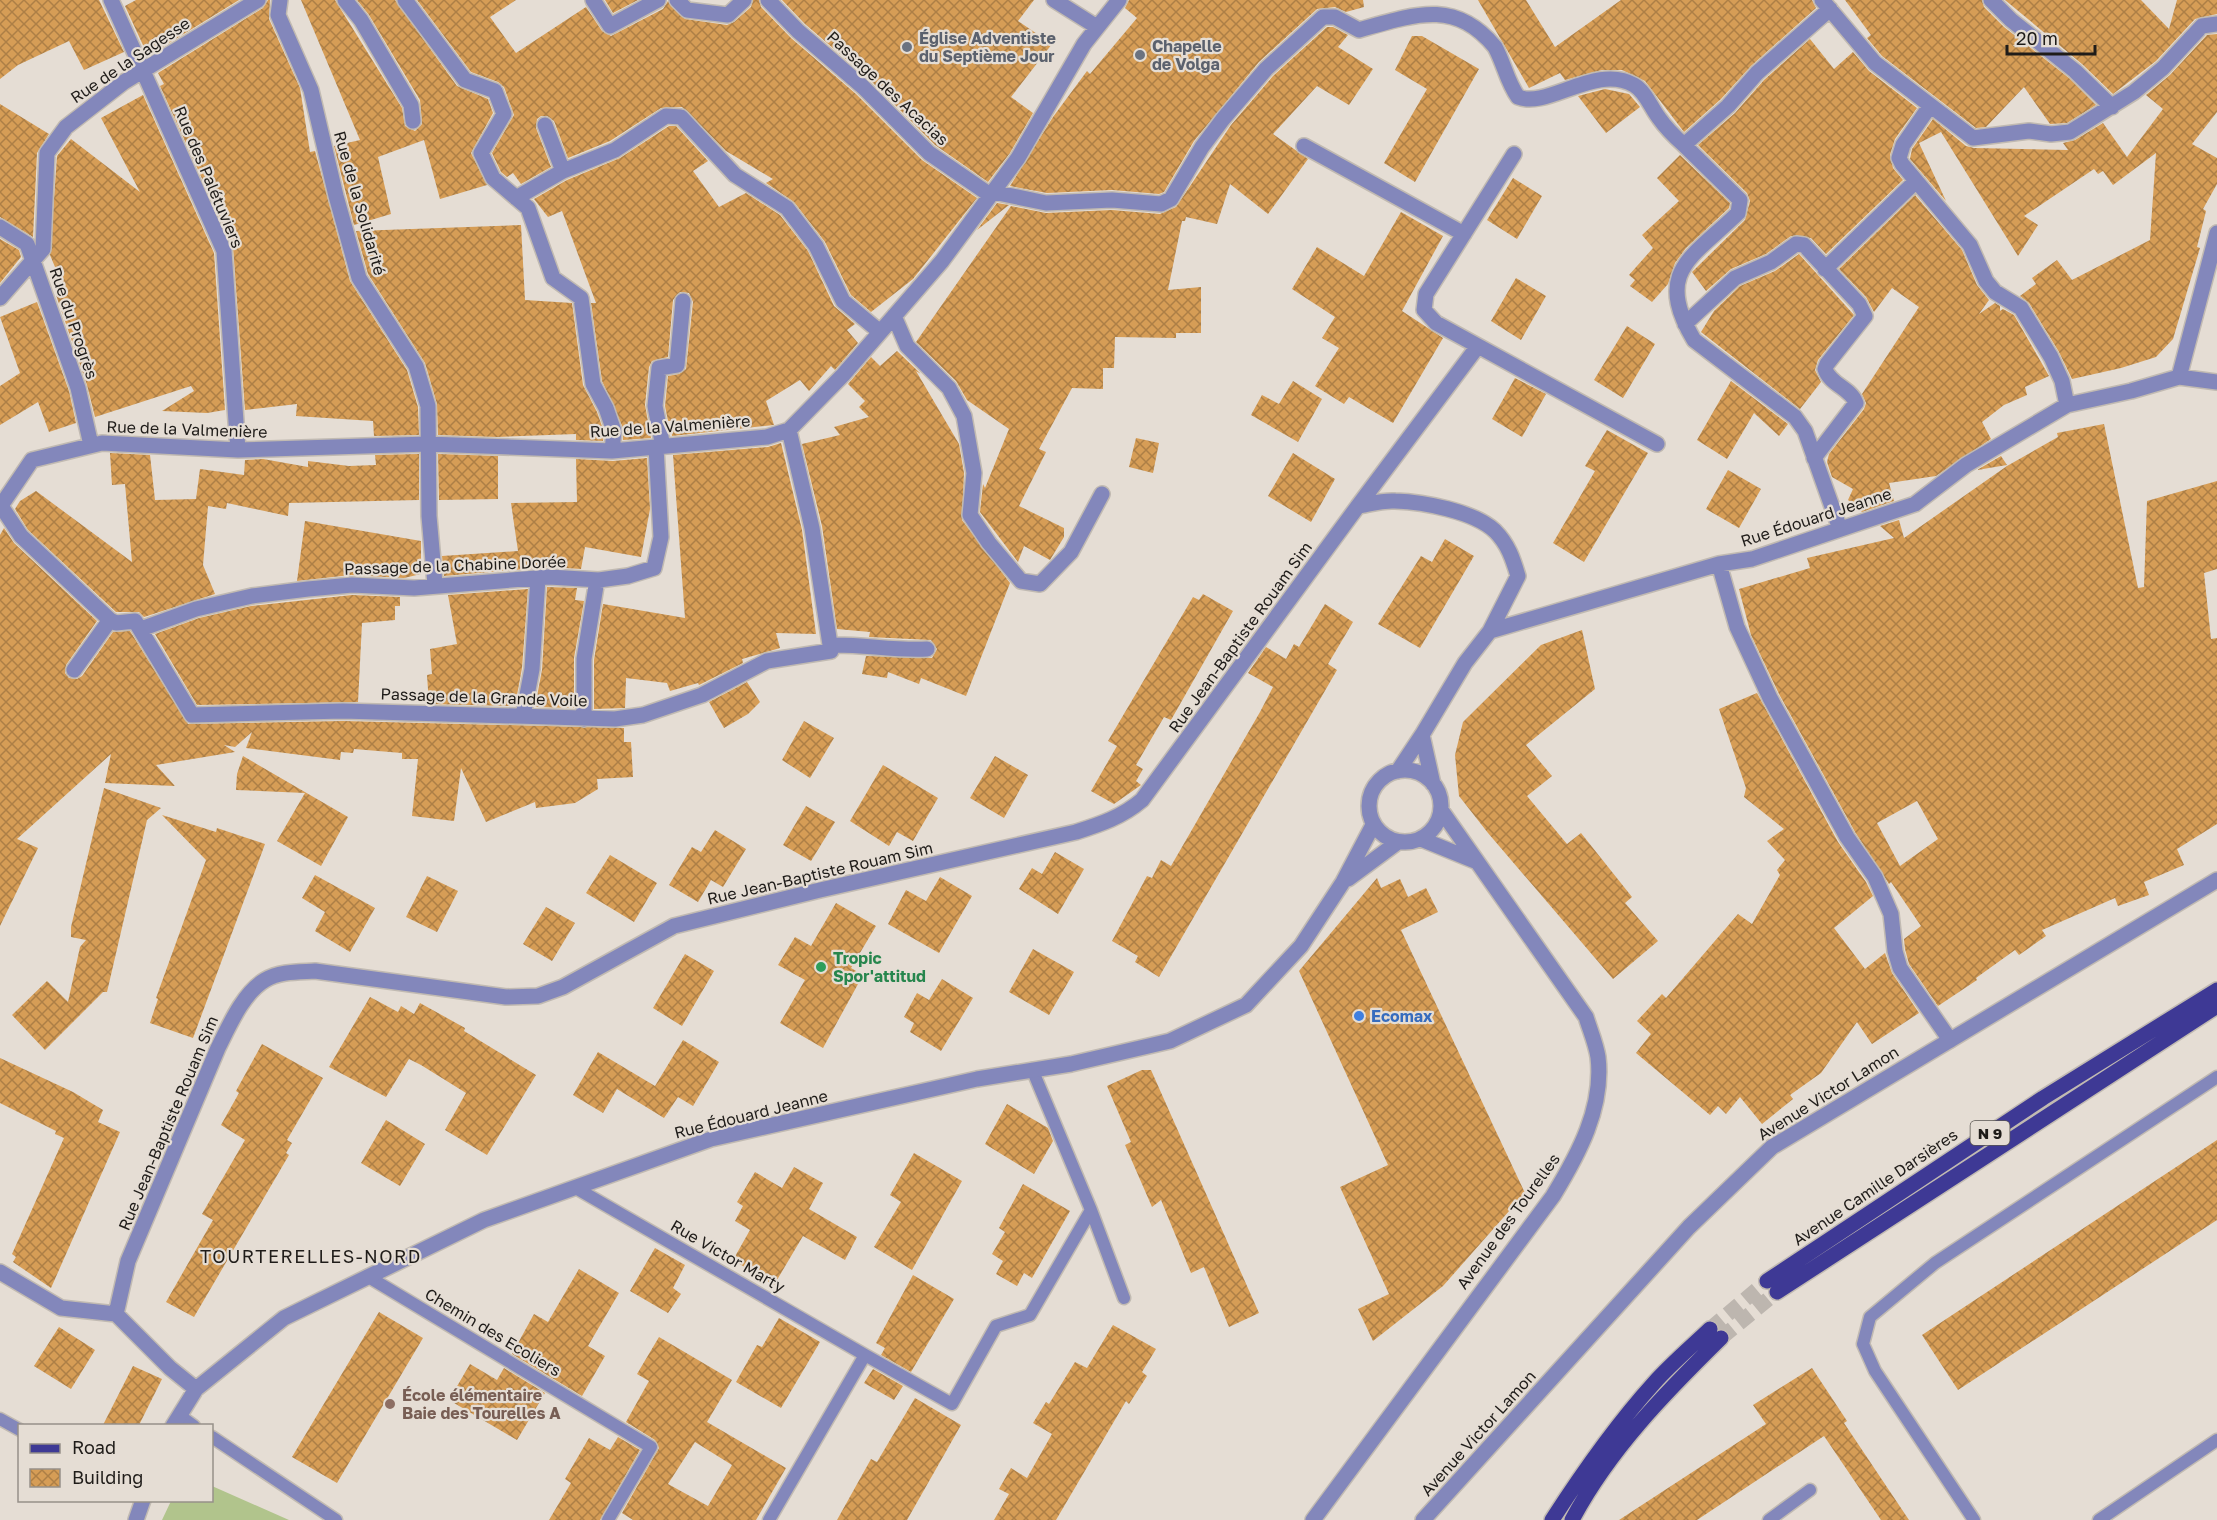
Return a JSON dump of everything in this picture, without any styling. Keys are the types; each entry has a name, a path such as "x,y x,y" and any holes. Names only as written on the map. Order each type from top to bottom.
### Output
{"main road":[{"name":"Avenue Camille Darsières","path":"2217,990 2033,1105 1772,1287 2217,1006"},
{"path":"1552,1520 1625,1417 1654,1382 1715,1333 1650,1410 1592,1485 1572,1520"}],"street":[{"name":"Rue des Palétuviers","path":"111,0 224,251 238,450"},
{"name":"Rue de la Sagesse","path":"0,298 43,249 47,153 66,127 124,82 258,0"},
{"name":"Rue de la Solidarité","path":"280,0 278,15 311,90 336,196 359,278 416,366 428,406 429,516 435,584"},
{"path":"345,0 361,20 411,105 413,121"},
{"path":"405,0 465,80 495,91 504,114 481,153 494,178 528,208 553,278 581,298 593,384 606,408 614,431 612,451"},
{"path":"593,0 610,26 658,0"},
{"path":"677,0 687,10 728,15 744,0"},
{"name":"Passage des Acacias","path":"768,0 798,31 863,87 929,153 992,194"},
{"path":"1054,0 1097,27"},
{"path":"927,649 898,651 858,644 831,645 812,528 789,430 843,375 942,261 1018,158 1084,44 1119,0"},
{"path":"1990,0 2011,20 2075,71 2112,107"},
{"path":"992,194 1046,203 1112,200 1161,204 1177,192 1202,147 1266,69 1323,17 1335,17 1359,30 1444,3 1463,10 1484,30 1518,98 1532,101 1591,81 1622,81 1634,85 1643,94 1659,120 1740,200 1738,213 1691,255 1678,273 1677,293 1685,324 1694,340 1795,417 1805,431 1840,529"},
{"path":"1684,145 1728,106 1756,74 1826,4 1875,63 1973,138 2029,130 2051,134 2070,132 2112,107 2163,68 2202,26 2217,24"},
{"path":"1930,106 1900,152 1902,164 1970,245 1986,280 1995,292 2021,308 2058,373 2067,405"},
{"path":"516,198 563,171 615,150 666,116 681,117 735,175 787,208 816,246 843,301 880,332"},
{"path":"545,125 563,171"},
{"path":"1304,146 1464,234"},
{"path":"1514,154 1426,294 1424,310 1436,323 1657,444"},
{"path":"1825,269 1916,181"},
{"name":"Rue du Progrès","path":"0,227 27,244 78,388 91,445"},
{"path":"2179,377 2217,233"},
{"path":"1685,324 1735,278 1771,262 1796,244 1804,245 1859,304 1865,316 1825,369 1830,378 1852,395 1856,403 1814,458"},
{"path":"659,447 655,406 659,368 677,365 682,301"},
{"path":"894,316 907,346 949,388 964,416 974,473 970,515 988,543 1021,581 1040,584 1071,552 1102,494"},
{"name":"Rue Jean-Baptiste Rouam Sim","path":"116,1314 128,1261 218,1048 231,1022 265,980 288,972 315,971 506,997 538,996 563,987 674,926 820,890 1076,832 1125,814 1142,800 1478,346"},
{"name":"Rue Édouard Jeanne","path":"1490,631 1719,564 1752,559 1915,504 1966,465 2067,405 2131,391 2179,377 2217,382"},
{"name":"Rue de la Valmenière","path":"0,507 32,460 102,443 238,450 428,444 612,451 767,437 789,430"},
{"name":"Passage de la Chabine Dorée","path":"141,630 196,609 252,596 352,585 414,588 435,584 461,585 538,578 597,580 628,576 654,568 661,537 659,447"},
{"path":"1358,506 1394,501 1466,514 1495,531 1511,552 1518,576 1490,631 1464,663 1398,771 1377,782 1371,791 1369,814 1379,833 1398,842 1421,839 1475,861"},
{"path":"0,507 21,536 110,620 116,623 135,621 141,630"},
{"path":"1719,564 1737,627 1770,698 1847,837 1875,877 1891,914 1895,951 1900,968 1950,1040"},
{"path":"523,716 532,669 538,578"},
{"path":"584,719 584,658 597,580"},
{"path":"74,670 110,620"},
{"name":"Passage de la Grande Voile","path":"141,630 185,705 192,715 196,716 221,712 304,714 343,711 615,719 644,715 702,695 766,661 831,651 831,645"},
{"path":"1422,735 1433,784"},
{"path":"1398,771 1417,772 1433,784 1438,791 1441,810 1431,831 1421,839"},
{"name":"Avenue des Tourelles","path":"1313,1520 1553,1196 1580,1151 1592,1117 1598,1057 1586,1017 1441,810"},
{"name":"Rue Édouard Jeanne","path":"176,1420 196,1389 284,1318 484,1220 711,1139 977,1079 1071,1064 1170,1041 1246,1005 1301,946 1343,882 1373,825"},
{"name":"Rue Édouard Jeanne","path":"1343,882 1398,842"},
{"name":"Avenue Victor Lamon","path":"1423,1520 1689,1227 1772,1147 2217,880"},
{"path":"0,1272 61,1308 116,1314 170,1368 196,1389"},
{"path":"136,1520 142,1502"}],"lane":[{"path":"1032,1069 1091,1210 1124,1298"},
{"path":"1974,1520 1875,1371 1863,1344 1870,1317 1935,1263 2217,1077"},
{"name":"Rue Victor Marty","path":"574,1186 952,1404 996,1326 1030,1315 1091,1210"},
{"name":"Chemin des Ecoliers","path":"367,1276 651,1447 608,1520"},
{"path":"769,1520 865,1355"},
{"path":"0,1419 18,1429"},
{"path":"213,1438 336,1520"},
{"path":"2099,1520 2217,1440"},
{"path":"1769,1520 1810,1490"}],"green space":[{"path":"213,1486 289,1520 162,1520 171,1502 213,1502"}],"building":[{"path":"0,0 99,0 124,52 84,70 69,41 18,65 0,79"},
{"path":"136,0 239,0 148,56 125,6"},
{"path":"270,0 269,19 300,88 310,152 315,151 350,281 407,370 418,407 419,435 374,436 373,421 296,416 297,404 245,410 233,247 160,86 164,84 158,73 263,8"},
{"path":"301,0 335,0 402,108 405,126 415,131 422,124 420,100 369,15 357,0 395,0 457,86 488,99 493,113 471,153 487,185 440,199 424,140 378,157 391,214 354,225 334,146 360,140"},
{"path":"417,0 516,0 490,17 516,53 586,7 602,31 611,36 663,9 668,1 685,19 727,25 751,7 753,0 759,0 761,7 791,38 856,94 922,160 977,198 913,279 871,312 851,295 825,242 794,202 766,183 773,179 726,151 682,107 661,108 610,141 568,158 554,121 547,116 541,116 537,119 536,128 551,167 521,184 513,173 507,177 501,172 492,153 514,115 504,87 498,82 471,72"},
{"path":"605,0 638,0 613,13"},
{"path":"782,0 1034,0 1018,21 1052,44 1011,97 1033,113 1010,153 988,182 935,145 870,80 805,24"},
{"path":"1129,0 1363,0 1364,7 1346,12 1335,7 1317,9 1259,62 1194,141 1164,192 1159,194 1112,190 1047,193 1010,186 1053,117 1087,71 1090,74 1137,18 1125,8"},
{"path":"1478,0 1526,0 1555,47 1621,0 1812,0 1816,8 1751,66 1721,99 1684,132 1645,81 1622,70 1602,70 1565,80 1560,73 1529,88"},
{"path":"1845,0 1982,0 1984,7 2004,27 2069,78 2096,105 2067,123 2050,124 2024,87 1986,127 1976,128 1882,56 1867,38 1871,35"},
{"path":"2005,0 2141,0 2169,29 2177,0 2217,0 2217,14 2195,19 2156,61 2113,94 2082,64"},
{"path":"1327,27 1333,27 1348,35 1338,47 1373,69 1349,105 1317,86 1273,134 1308,159 1268,214 1230,184 1217,224 1186,217 1185,221 1182,221 1168,290 1201,287 1201,333 1176,333 1176,338 1115,337 1114,368 1103,368 1103,389 1072,388 1039,449 1046,452 1019,506 1064,528 1064,537 1050,560 1024,546 1018,562 980,512 983,484 985,488 1009,429 967,400 956,381 916,342 1011,206 1046,213 1112,210 1160,214 1176,207 1231,125 1273,76"},
{"path":"2217,34 2217,112 2192,144 2217,158 2217,184 2203,209 2206,211 2197,247 2200,248 2173,339 2156,357 2072,379 2059,352 2029,303 2020,296 2036,284 2032,278 2057,260 2072,280 2150,240 2156,153 2113,185 2103,171 2098,174 2094,169 2024,216 2038,225 2018,256 1941,132 1919,143 1946,201 1910,159 1912,149 1933,119 1966,146 1974,148 2068,150 2063,143 2075,140 2103,123 2127,157 2163,109 2146,95 2170,75 2207,35"},
{"path":"1412,36 1422,36 1479,69 1415,182 1384,163 1427,89 1395,70"},
{"path":"1810,39 1834,69 1853,52 1869,71 1917,108 1895,139 1890,155 1893,168 1903,180 1826,254 1811,238 1791,236 1766,254 1731,269 1706,291 1692,272 1745,220 1750,201 1747,193 1698,145 1735,113 1764,80"},
{"path":"1605,89 1629,94 1640,107 1606,133 1578,96"},
{"path":"143,95 214,253 225,410 207,413 162,411 194,391 191,386 95,417 87,385 56,295 65,291 50,255 57,156 71,139 140,192 101,118"},
{"path":"0,104 49,134 37,153 33,237 0,217"},
{"path":"669,126 676,126 708,161 693,171 719,207 746,193 780,215 808,251 834,306 855,324 847,330 858,343 835,370 831,366 809,391 800,380 766,401 774,425 672,436 671,421 668,421 665,406 668,376 679,374 686,369 693,302 689,293 680,292 673,300 668,357 652,361 649,367 645,405 651,438 623,440 623,428 602,381 591,303 596,303 562,211 548,217 534,199 567,180 620,158"},
{"path":"1680,155 1730,203 1729,208 1686,248 1675,263 1668,284 1652,302 1630,286 1635,280 1629,275 1653,248 1642,235 1679,201 1657,178"},
{"path":"1513,178 1542,196 1517,239 1487,220"},
{"path":"1915,195 1962,250 1977,285 1989,300 1979,314 1995,303 2000,306 2000,311 2003,309 2014,315 2049,376 2025,387 2027,395 2004,405 1982,422 1991,439 1936,476 1889,483 1894,501 1862,512 1848,500 1853,489 1832,477 1827,462 1829,454 1864,409 1866,403 1862,394 1919,307 1892,288 1874,312 1866,297 1839,269"},
{"path":"997,203 1009,205 977,230"},
{"path":"1401,212 1443,236 1402,311 1443,338 1393,423 1349,397 1344,404 1315,386 1339,348 1322,338 1335,317 1292,289 1317,247 1364,276"},
{"path":"521,225 525,300 572,303 583,385 597,412 604,432 603,441 576,440 576,434 497,437 438,435 437,404 425,363 368,274 356,231"},
{"path":"0,239 19,250 21,257 0,283"},
{"path":"1799,254 1854,315 1818,360 1815,370 1821,382 1800,409 1701,332 1714,311 1740,286 1775,271"},
{"path":"1516,278 1546,296 1521,340 1491,321"},
{"path":"37,302 69,391 76,423 49,432 38,402 0,425 0,386 20,373 0,317"},
{"path":"1627,326 1655,344 1623,398 1594,380"},
{"path":"897,351 921,374 916,371 959,444 964,473 962,520 1010,583 966,696 921,678 919,684 888,672 887,678 862,674 866,656 932,658 937,649 931,640 869,637 870,632 837,629 822,526 802,444 840,435 834,427 869,417 859,407 865,401 848,384 871,357 880,366"},
{"path":"1515,378 1546,394 1522,437 1492,419"},
{"path":"1293,381 1322,399 1298,442 1251,415 1262,395 1279,404"},
{"path":"1731,381 1788,424 1779,436 1754,413 1727,459 1697,440"},
{"path":"2104,424 2138,588 2144,587 2147,501 2217,481 2217,569 2204,573 2211,639 2217,638 2217,824 2177,849 2184,865 2144,882 2149,895 2118,906 2115,898 2042,930 2046,936 2019,955 2015,950 1976,978 1977,980 1938,1006 1909,964 1905,949 1904,939 1921,926 1891,882 1889,884 1855,832 1779,694 1751,635 1739,589 1810,568 1807,558 1894,538 1880,526 1899,520 1904,538 2007,466 2058,437 2057,433","holes":["1917,801 1938,839 1900,866 1877,823"]},
{"path":"1607,430 1648,453 1584,562 1553,543 1595,471 1585,466"},
{"path":"1136,438 1159,443 1153,473 1129,467"},
{"path":"781,443 802,530 816,634 776,633 780,648 742,659 743,663 699,685 698,683 670,691 667,683 626,678 625,708 594,709 594,660 603,604 685,618 673,455 768,447"},
{"path":"110,453 150,455 155,500 196,499 200,469 244,475 245,460 263,459 308,467 308,461 349,466 376,465 375,455 419,454 419,500 289,503 288,516 227,503 226,509 208,506 203,565 215,594 144,617 139,612 116,612 28,530 15,509 20,501 36,491 132,562 125,484 112,485"},
{"path":"1293,453 1335,479 1311,522 1268,496"},
{"path":"438,454 498,456 498,499 439,500"},
{"path":"2001,456 2007,465 1977,470"},
{"path":"647,458 650,509 641,557 585,547 581,569 548,567 444,576 442,556 518,551 511,503 577,502 576,459 613,461"},
{"path":"1728,470 1761,489 1739,528 1706,509"},
{"path":"305,521 421,541 421,574 404,578 351,575 297,581"},
{"path":"4,528 14,543 97,621 66,665 65,673 69,678 77,679 82,676 113,632 130,631 188,724 343,721 624,728 624,742 631,742 633,777 597,779 598,789 575,803 536,808 535,802 486,822 461,768 454,821 412,816 418,759 402,759 402,753 354,749 353,753 341,752 340,760 246,748 252,732 235,747 224,745 235,752 156,765 175,786 105,783 111,754 17,839 38,848 0,926 0,535"},
{"path":"1445,539 1474,556 1420,648 1378,624 1421,556 1432,562"},
{"path":"547,587 577,588 575,600 584,601 574,658 574,708 535,707 542,670"},
{"path":"528,589 522,668 515,706 429,704 427,675 432,674 430,649 457,644 448,595"},
{"path":"1203,594 1233,611 1171,720 1164,717 1136,765 1143,769 1136,781 1141,785 1114,804 1091,791 1117,746 1108,741 1193,597 1199,600"},
{"path":"352,595 400,597 400,606 395,606 395,620 362,623 358,702 197,705 155,634 199,618 251,606"},
{"path":"1325,604 1353,622 1328,664 1337,670 1159,977 1135,962 1138,956 1112,941 1147,876 1152,878 1161,860 1171,866 1273,687 1248,673 1266,647 1286,659 1294,644 1299,647"},
{"path":"1582,630 1595,689 1526,745 1552,776 1527,796 1567,844 1581,833 1632,897 1625,903 1658,941 1613,979 1459,796 1455,755 1463,722 1541,645"},
{"path":"747,682 760,702 748,714 724,728 709,702"},
{"path":"1757,693 1838,842 1873,896 1834,928 1865,969 1885,953 1892,973 1919,1013 1872,1044 1857,1022 1821,1073 1790,1095 1793,1099 1762,1124 1740,1097 1726,1114 1718,1106 1710,1115 1636,1053 1651,1034 1637,1021 1662,994 1666,998 1738,914 1752,924 1780,875 1777,870 1785,860 1767,841 1784,829 1744,797 1746,788 1719,709"},
{"path":"804,721 834,738 810,778 782,760"},
{"path":"243,756 348,817 321,866 277,841 305,793 236,790 237,774"},
{"path":"995,756 1028,775 1004,818 970,798"},
{"path":"883,765 938,798 913,841 897,832 889,846 850,821"},
{"path":"104,788 161,808 147,820 107,992 103,992 45,1050 12,1015 47,981 68,1002 80,947 86,940 71,937 71,927"},
{"path":"806,806 835,822 811,861 783,845"},
{"path":"162,815 216,832 217,828 265,844 193,1038 150,1023 158,999 156,998 206,860"},
{"path":"715,830 746,849 723,887 711,880 698,902 669,885 692,847 701,852"},
{"path":"1055,852 1084,869 1058,914 1019,889 1032,868 1042,874"},
{"path":"610,855 657,883 634,922 586,893"},
{"path":"315,875 375,908 350,952 315,931 325,912 302,898"},
{"path":"427,876 458,891 437,932 406,917"},
{"path":"940,877 972,896 939,953 888,924 906,890 926,901"},
{"path":"1377,878 1381,888 1400,879 1408,897 1426,888 1438,912 1401,930 1525,1193 1443,1286 1373,1341 1358,1309 1389,1294 1340,1187 1388,1165 1299,971"},
{"path":"836,903 876,926 851,968 863,975 823,1048 780,1023 805,980 778,965 795,937 811,946"},
{"path":"546,907 575,923 552,961 523,944"},
{"path":"1033,949 1074,972 1049,1015 1009,992"},
{"path":"685,954 714,971 682,1026 653,1008"},
{"path":"942,979 973,998 941,1051 910,1032 914,1023 904,1017 917,993 929,1000"},
{"path":"370,997 398,1012 401,1006 414,1014 420,1003 465,1028 464,1031 536,1075 487,1155 445,1130 466,1093 421,1065 409,1059 386,1097 329,1067"},
{"path":"683,1040 719,1062 693,1106 678,1097 664,1118 617,1089 603,1113 573,1095 598,1052 655,1086"},
{"path":"262,1044 323,1078 287,1140 292,1143 286,1153 289,1155 194,1317 166,1302 213,1220 202,1214 245,1140 221,1125 239,1093 236,1091"},
{"path":"0,1058 73,1092 103,1110 98,1122 120,1132 51,1288 13,1262 16,1257 12,1254 64,1138 55,1134 56,1131 0,1103"},
{"path":"1142,1070 1151,1070 1259,1313 1229,1327 1204,1267 1191,1273 1161,1200 1152,1207 1125,1145 1131,1142 1107,1086"},
{"path":"1007,1104 1048,1128 1053,1141 1034,1174 985,1144"},
{"path":"386,1120 425,1144 400,1186 361,1163"},
{"path":"2217,1140 2217,1220 1958,1390 1922,1335"},
{"path":"914,1153 962,1181 912,1270 874,1247 901,1202 890,1195"},
{"path":"794,1167 823,1183 809,1209 857,1237 845,1260 803,1236 774,1285 733,1260 750,1230 735,1221 743,1206 737,1202 755,1172 782,1188"},
{"path":"1023,1184 1070,1211 1032,1278 1024,1273 1017,1286 996,1274 1003,1261 992,1254 1005,1232 999,1228"},
{"path":"655,1248 685,1265 673,1288 681,1294 668,1313 630,1291"},
{"path":"579,1269 619,1293 588,1346 605,1356 582,1396 512,1354 534,1314 548,1322"},
{"path":"913,1275 954,1299 911,1372 881,1355 885,1348 876,1343"},
{"path":"379,1312 423,1338 337,1483 292,1457"},
{"path":"779,1318 820,1342 781,1408 736,1382 757,1345 762,1347"},
{"path":"1113,1325 1156,1349 1142,1372 1147,1376 1129,1404 1126,1401 1056,1520 994,1520 1009,1494 999,1489 1011,1468 1027,1478 1052,1434 1033,1423 1046,1402 1049,1404 1075,1362 1087,1368"},
{"path":"59,1327 95,1350 71,1389 34,1366"},
{"path":"659,1337 732,1380 707,1422 786,1468 756,1520 633,1520 622,1513 659,1448 655,1440 626,1422 649,1381 637,1374","holes":["695,1442 732,1465 708,1506 668,1484"]},
{"path":"470,1364 497,1380 504,1368 545,1393 517,1440 449,1400"},
{"path":"133,1366 162,1379 140,1424 104,1424"},
{"path":"1812,1368 1847,1421 1844,1423 1909,1520 1881,1520 1824,1436 1697,1520 1619,1520 1766,1424 1753,1405"},
{"path":"873,1369 903,1386 894,1400 864,1383"},
{"path":"915,1398 961,1425 907,1520 837,1520 871,1459 877,1462"},
{"path":"618,1437 640,1450 600,1520 549,1520 571,1483 565,1479 589,1438 610,1450"}],"tunnel":[{"path":"1710,1329 1767,1281"},
{"path":"1721,1338 1777,1292"}],"place":[{"name":"Église Adventiste du Septième Jour","path":"907,47"},
{"name":"Chapelle de Volga","path":"1140,55"},
{"name":"Tropic Spor'attitud","path":"821,967"},
{"name":"Ecomax","path":"1359,1016"},
{"name":"École élémentaire Baie des Tourelles A","path":"390,1404"}],"district":[{"name":"TOURTERELLES-NORD","path":"311,1256"}]}
